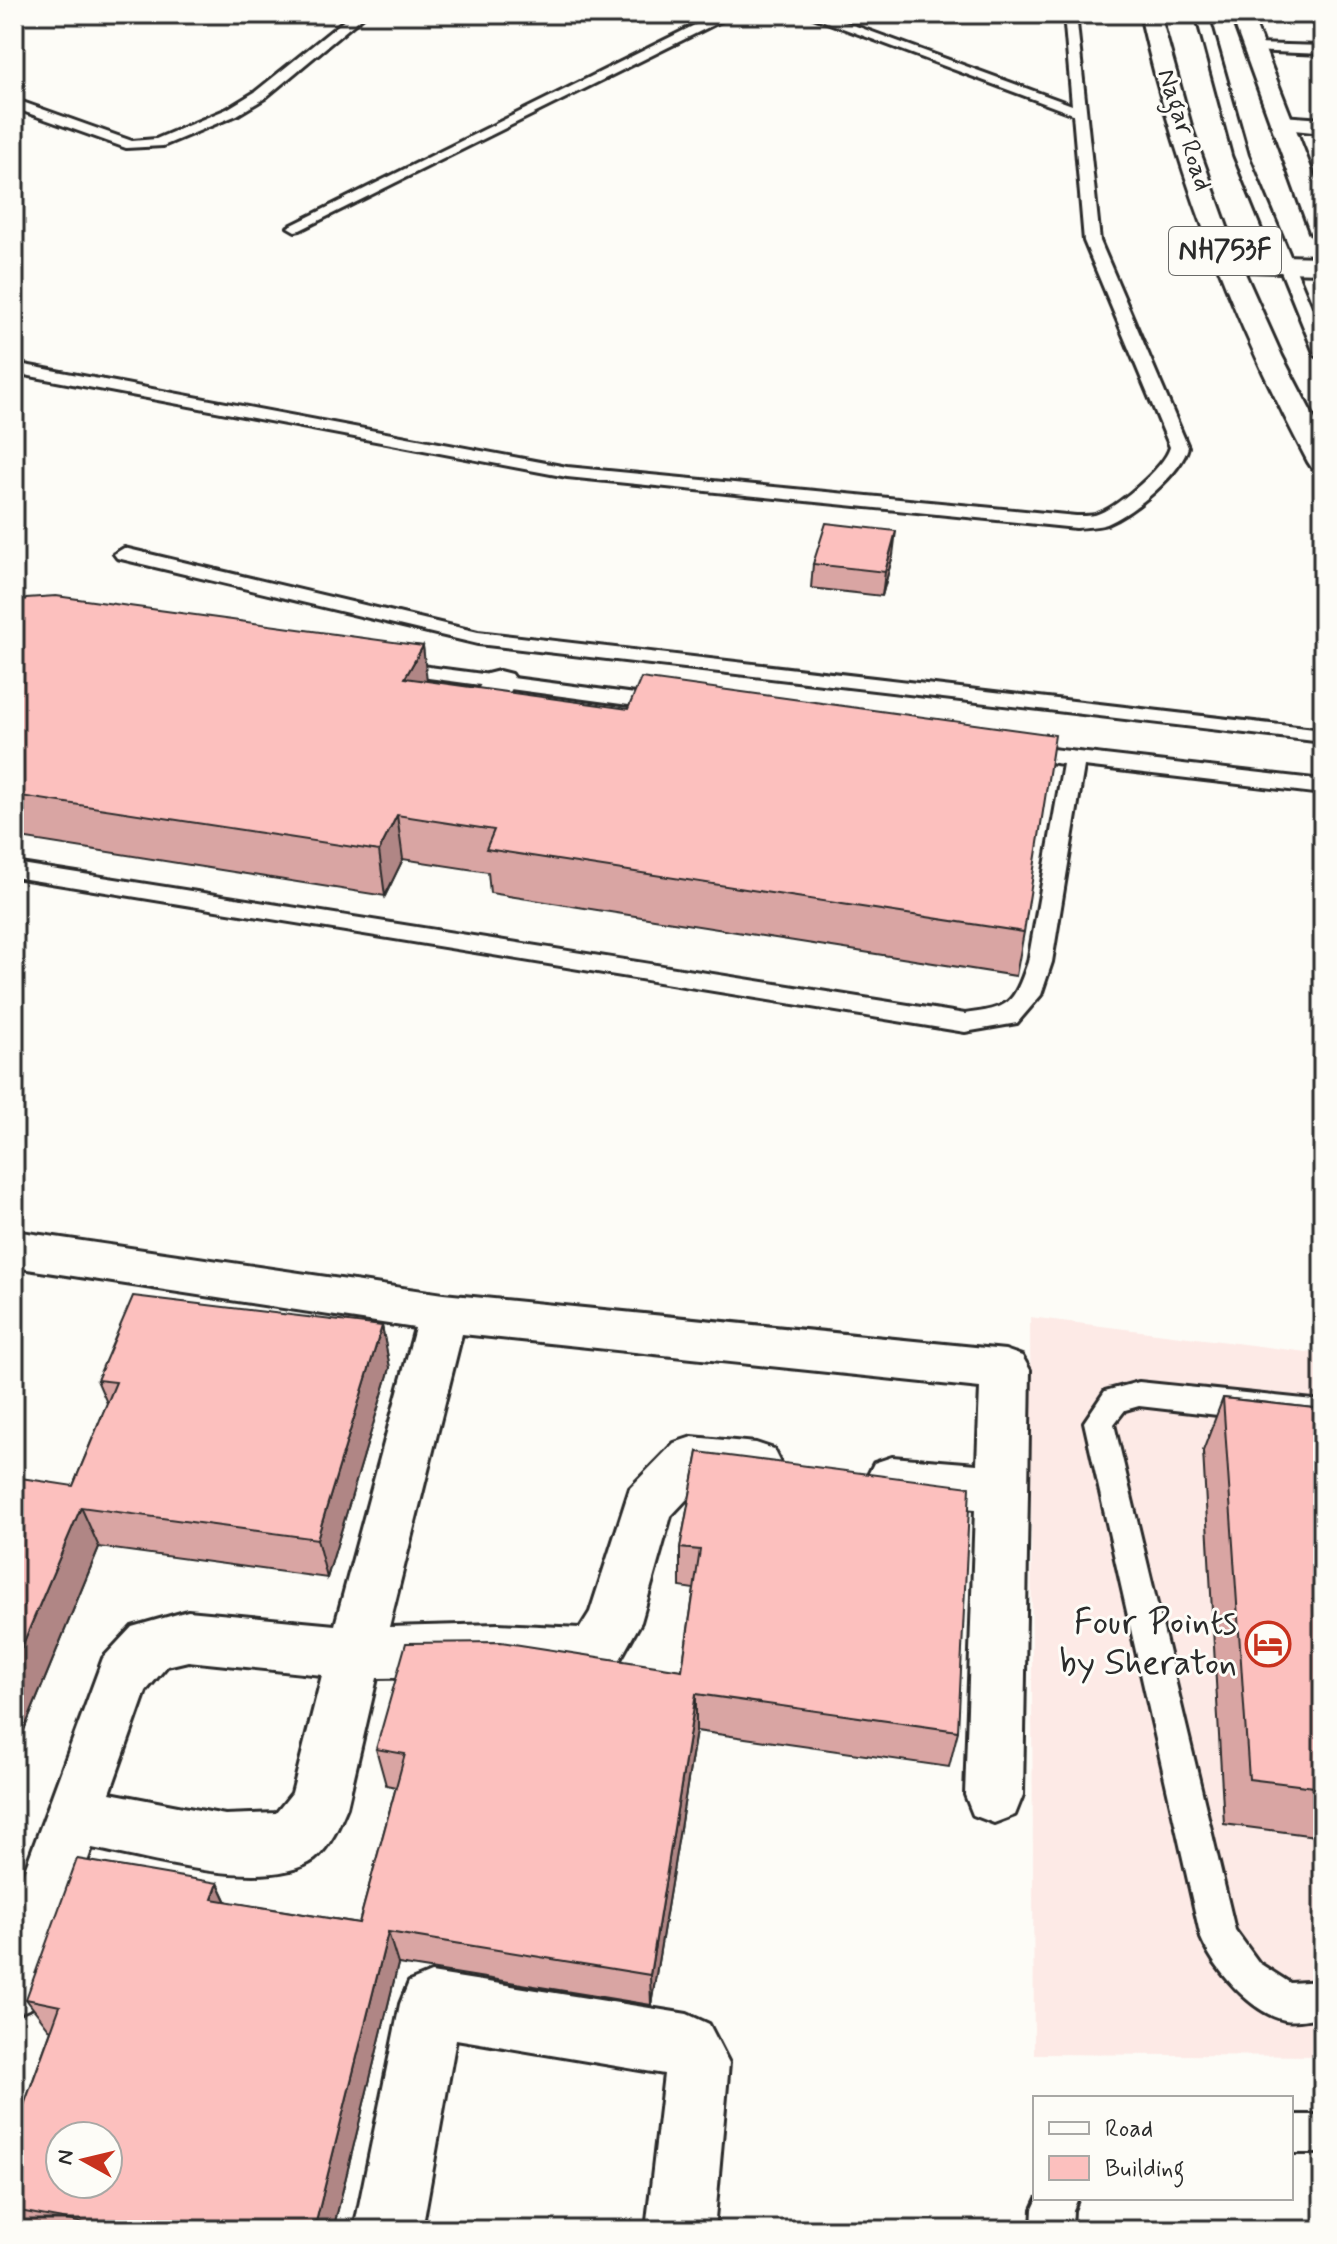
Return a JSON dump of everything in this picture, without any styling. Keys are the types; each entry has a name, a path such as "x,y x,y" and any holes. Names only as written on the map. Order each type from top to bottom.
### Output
{"main road":[{"name":"Nagar Road","path":"1150,14 1188,151 1229,263 1291,406 1323,462"},
{"name":"NH753F","path":"1241,14 1323,232"},
{"path":"1282,123 1323,126"},
{"path":"1229,263 1323,265"},
{"path":"14,1249 443,1313 1005,1370 994,1795"},
{"path":"72,1815 225,1844 267,1845 294,1838 318,1807 443,1313"},
{"path":"14,1984 123,1676 151,1645 188,1636 355,1653 498,1650 594,1654 614,1622 648,1504 692,1459 1002,1489"},
{"path":"388,2230 431,2004 687,2046 697,2063 680,2230"}],"lane":[{"path":"14,103 131,145 158,143 254,100 360,14"},
{"path":"295,227 726,14"},
{"path":"811,14 1079,112"},
{"path":"14,368 567,472 1076,522 1100,520 1167,471 1176,459 1179,447 1092,241 1070,14"},
{"path":"1202,14 1241,155 1323,355"},
{"path":"1254,48 1323,50"},
{"path":"124,554 478,638 1323,736"},
{"path":"377,666 494,692 686,707"},
{"path":"996,749 1323,787"},
{"path":"14,870 965,1023 1008,1017 1029,995 1040,962 1074,760"},
{"path":"1323,1414 1139,1394 1115,1400 1099,1422 1219,1938 1246,1976 1286,2002 1323,1999"},
{"path":"1293,2134 1323,2134"},
{"path":"1052,2230 1053,2209 1057,2200"}],"shaded area":[{"name":"Four Points by Sheraton","path":"1030,1317 1323,1354 1323,2056 1034,2054"}],"building":[{"path":"826,523 896,531 885,572 813,564"},
{"path":"56,596 423,646 405,678 628,709 641,678 1055,735 1024,932 486,849 494,830 397,815 379,851 14,795 14,612 26,598"},
{"path":"133,1296 382,1326 317,1539 81,1507 14,1665 14,1477 73,1486 116,1382 97,1380"},
{"name":"Four Points by Sheraton","path":"1223,1398 1323,1409 1323,1788 1249,1779"},
{"path":"698,1452 970,1487 958,1731 696,1694 650,1975 388,1932 314,2230 121,2230 14,2210 14,2133 60,2006 26,1999 77,1859 218,1883 212,1899 359,1923 405,1754 376,1749 406,1643 501,1642 682,1670 700,1550 680,1548"}],"place":[{"name":"Four Points by Sheraton","path":"1268,1644"}]}
